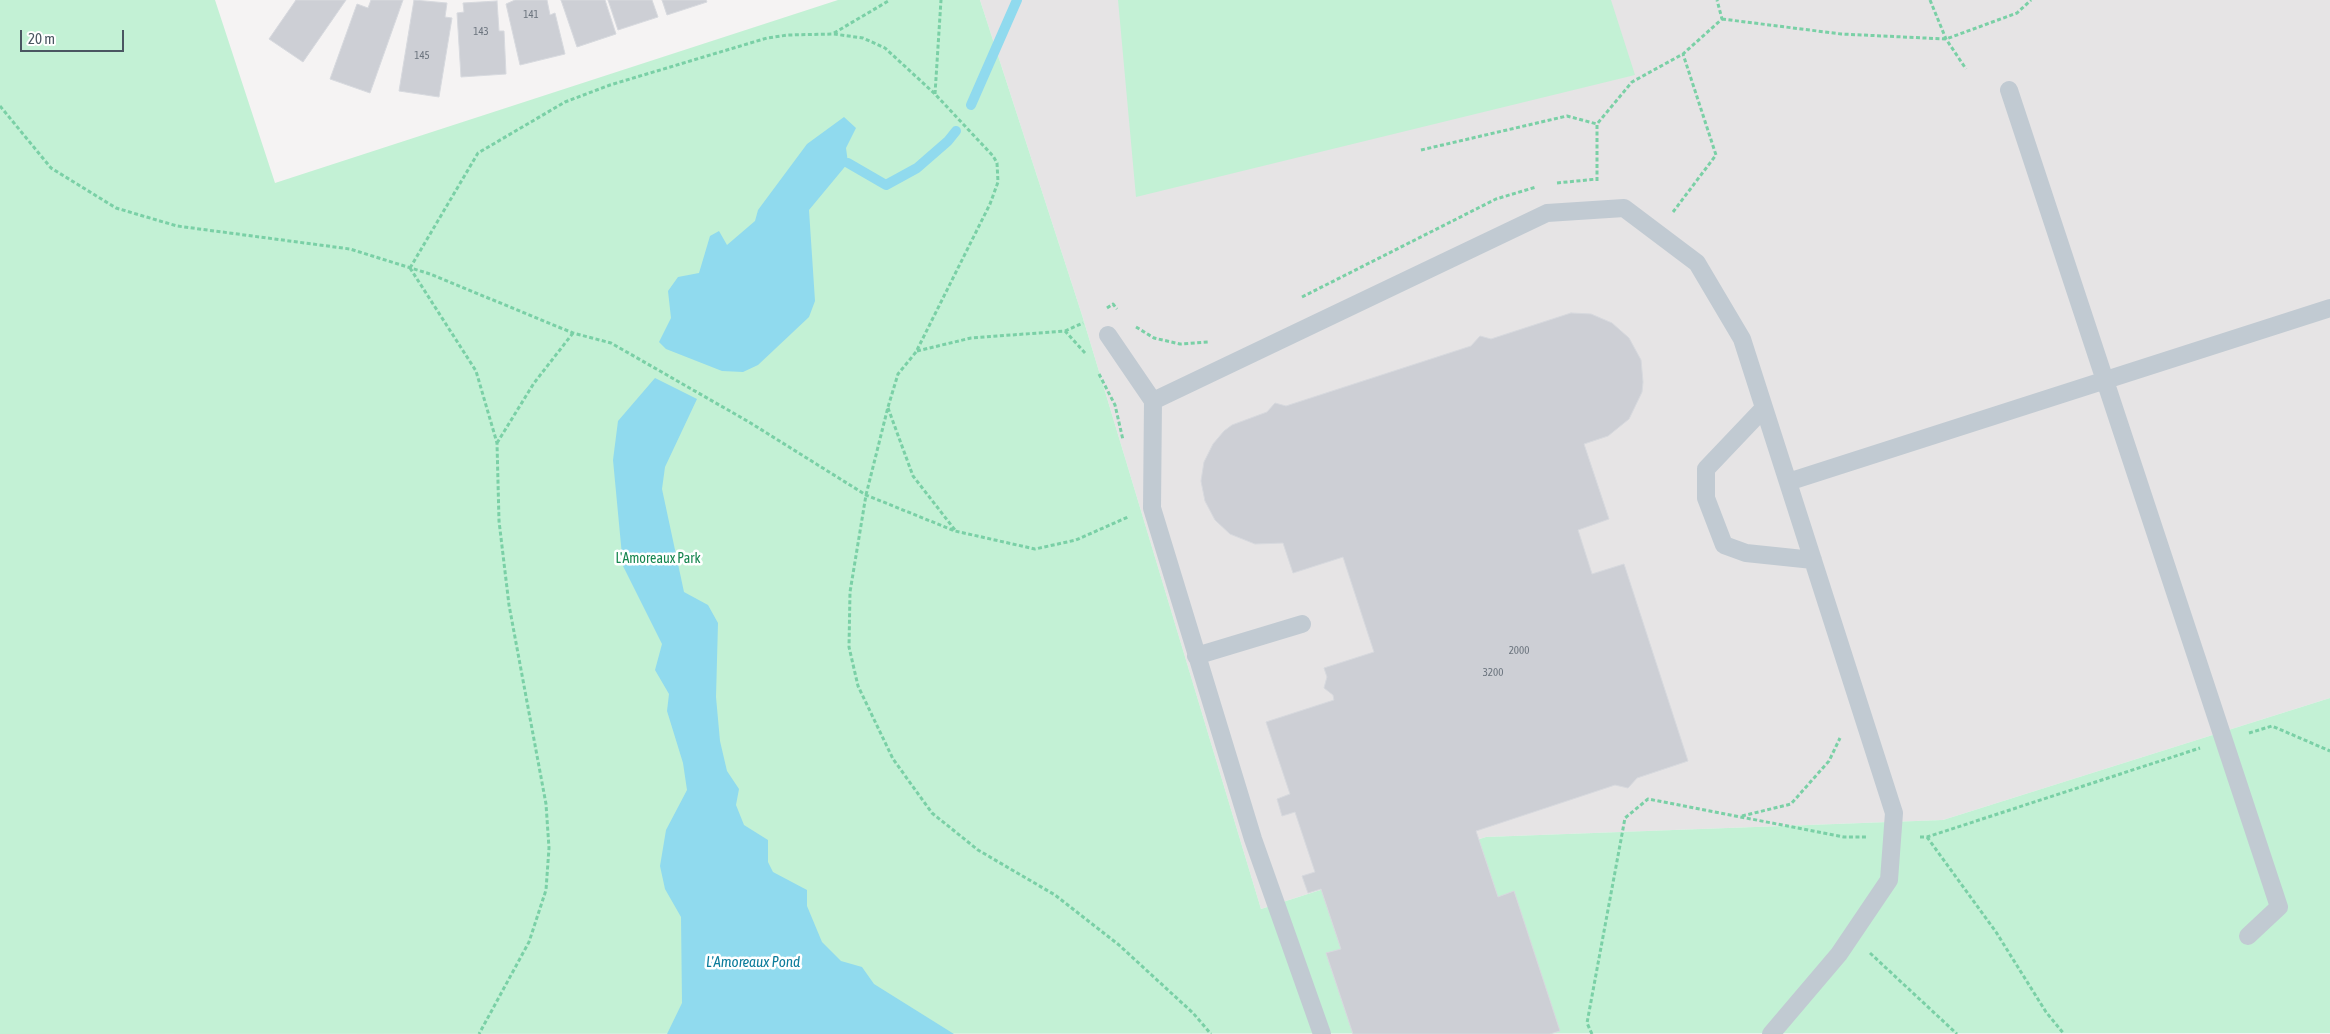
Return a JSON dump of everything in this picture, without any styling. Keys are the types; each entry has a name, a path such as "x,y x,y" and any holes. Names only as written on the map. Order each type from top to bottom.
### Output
{"lane":[{"path":"2009,90 2280,907 2248,936"},
{"path":"1153,401 1547,213 1624,208 1697,262 1742,339 1894,813 1889,880 1852,935 1772,1034"},
{"path":"1788,482 2330,308"},
{"path":"1108,335 1153,401 1152,508 1253,839 1322,1034"},
{"path":"1764,408 1706,470 1706,498 1724,545 1746,553 1813,560"},
{"path":"1196,656 1302,624"}],"path":[{"path":"834,34 890,0"},
{"path":"935,94 941,0"},
{"path":"1717,0 1722,19"},
{"path":"1930,0 1946,39 1966,70"},
{"path":"1597,209 1597,124 1632,82 1683,54 1722,19 1841,34 1946,39 2018,13 2032,0"},
{"path":"410,268 476,154 565,102 610,84 767,38 788,35 834,34 863,38 885,48 935,94 993,156 997,163 998,182 990,204 916,352 898,374 888,407 866,495 850,592 849,647 858,686 893,759 932,813 978,850 1055,896 1119,945 1193,1013 1211,1034"},
{"path":"1658,233 1716,155 1683,54"},
{"path":"0,106 52,168 116,208 177,226 350,249 443,279 573,333 612,343 749,422 866,495 955,531 1035,549 1076,540 1152,508"},
{"path":"1421,150 1567,116 1597,124"},
{"path":"1549,184 1597,179"},
{"path":"1296,300 1496,199 1540,186"},
{"path":"410,268 476,371 497,444 499,522 508,605 546,804 549,848 546,890 530,942 478,1034"},
{"path":"1106,309 1112,304 1118,311"},
{"path":"916,352 972,338 1065,331 1092,320"},
{"path":"1130,324 1154,338 1180,344 1210,342 1218,338"},
{"path":"1065,331 1087,355"},
{"path":"497,444 534,383 573,333"},
{"path":"1097,370 1116,405 1122,427 1124,446"},
{"path":"888,407 913,476 955,531"},
{"path":"1739,817 1791,804 1829,761 1858,701"},
{"path":"1927,836 1996,932 2046,1012 2064,1034"},
{"path":"1852,935 1957,1034"}],"shaded area":[{"path":"980,0 2330,0 2330,698 1943,820 1486,837 1261,909 1082,315"}],"green space":[{"name":"L'Amoreaux Park","path":"0,0 215,0 275,183 838,0 980,0 1082,315 1261,909 1486,837 1943,820 2330,698 2330,1033 0,1034"},
{"path":"1118,0 1611,0 1635,75 1136,197"}],"water":[{"path":"844,117 856,128 846,148 848,163 809,210 815,301 809,317 758,365 743,372 722,371 666,349 659,342 671,318 668,291 678,277 699,273 710,236 719,231 727,245 755,221 758,210 807,144"},
{"name":"L'Amoreaux Pond","path":"655,378 697,399 665,467 662,489 684,592 708,605 718,623 716,697 720,741 727,771 739,789 736,805 744,825 768,840 768,862 773,872 807,890 807,906 822,942 841,961 862,967 874,984 954,1034 667,1034 682,1003 681,917 665,889 660,866 666,830 687,790 683,763 667,711 669,694 655,670 662,644 623,566 613,460 618,421"}],"building":[{"path":"296,0 346,0 303,62 269,39"},
{"path":"371,0 403,0 370,93 330,79 357,4 368,8"},
{"path":"414,0 447,3 445,17 452,18 439,97 399,91"},
{"path":"515,0 547,0 550,15 555,13 565,54 520,65 506,4"},
{"path":"561,0 605,0 616,34 577,47"},
{"path":"608,0 652,0 658,17 618,30"},
{"path":"662,0 706,0 707,2 667,15"},
{"path":"497,1 499,31 504,31 506,74 461,77 457,13 464,12 463,3"},
{"path":"1571,313 1591,314 1612,323 1629,338 1641,360 1642,392 1629,419 1608,436 1584,444 1609,519 1578,530 1592,574 1624,564 1688,761 1637,778 1628,788 1615,785 1476,831 1498,897 1514,891 1560,1031 1550,1034 1353,1034 1326,953 1341,949 1321,889 1308,893 1302,876 1315,872 1295,812 1282,816 1277,799 1290,794 1266,722 1334,700 1333,695 1324,688 1327,677 1324,668 1374,652 1343,557 1293,573 1283,543 1255,544 1230,534 1215,520 1205,501 1201,481 1204,462 1213,444 1224,431 1232,425 1267,412 1275,403 1286,406 1471,346 1480,336 1491,339"}],"waterway":[{"path":"971,105 1017,0"},
{"path":"848,163 886,185 917,168 948,141 956,131"}]}
